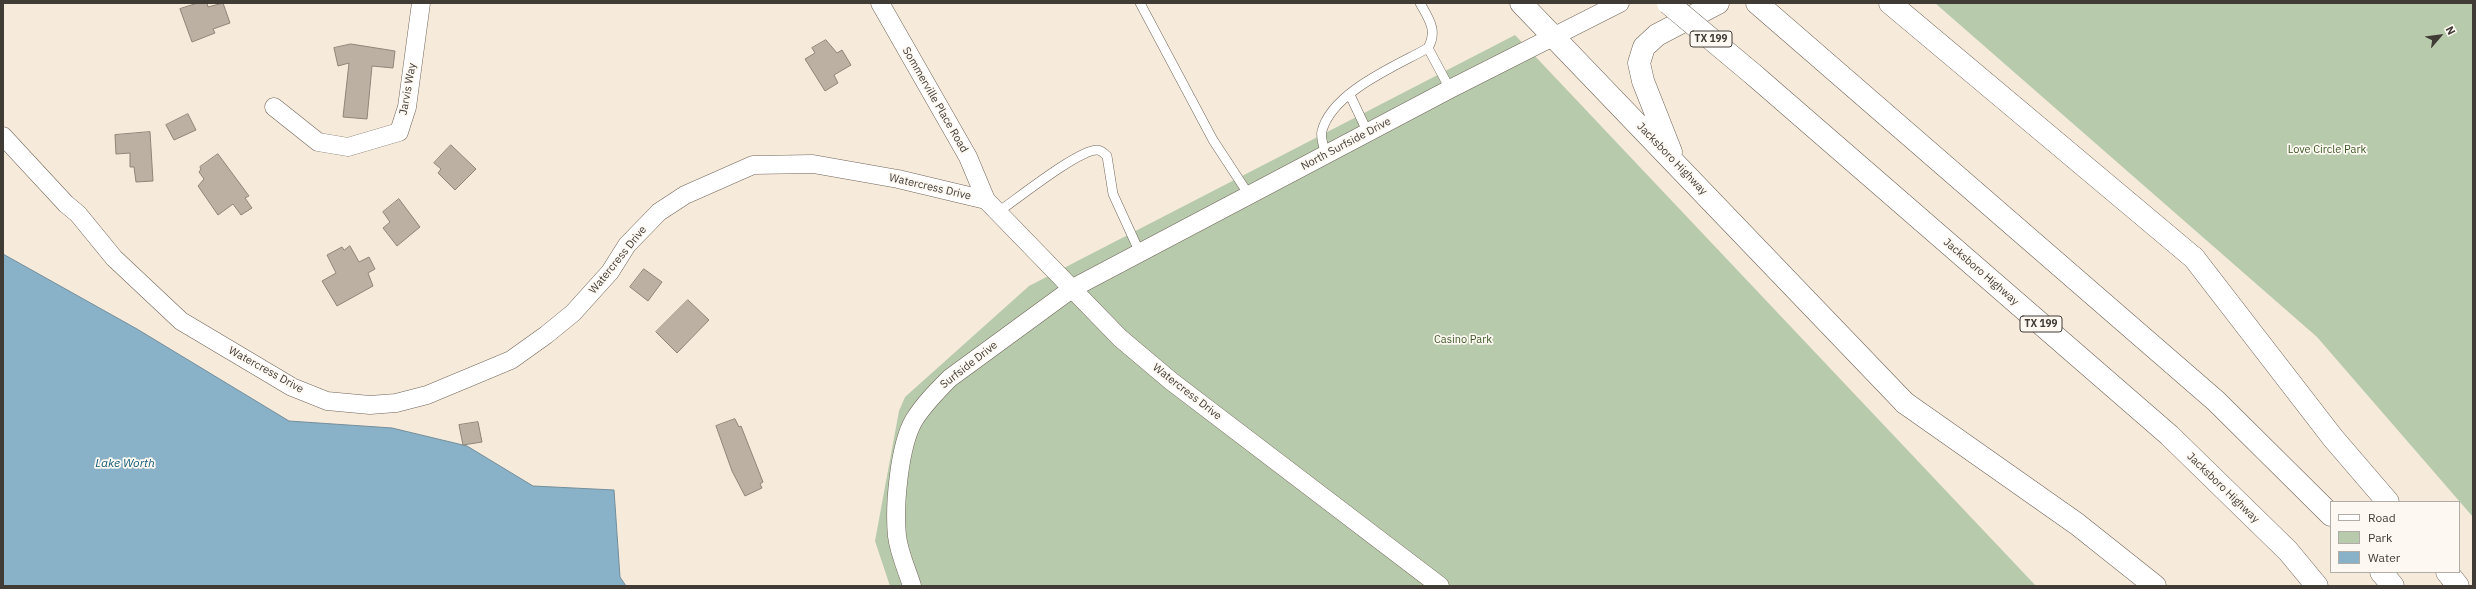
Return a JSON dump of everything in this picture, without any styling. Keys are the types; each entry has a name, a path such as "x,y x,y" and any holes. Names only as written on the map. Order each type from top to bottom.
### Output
{"main road":[{"name":"Jacksboro Highway","path":"1521,3 1905,403 2077,524 2155,586"},
{"name":"Jacksboro Highway","path":"1668,3 1754,75 2169,435 2288,551 2317,586"},
{"path":"1674,162 1643,81 1639,63 1644,47 1657,35 1718,3"},
{"path":"1757,3 2216,401 2330,514"},
{"path":"1890,3 2194,258 2334,438 2387,501"},
{"path":"2382,573 2393,586"},
{"path":"2449,573 2458,586"}],"street":[{"name":"Jarvis Way","path":"274,107 318,142 348,147 399,132 407,106 421,3"},
{"name":"Sommerville Place Road","path":"880,3 968,157 992,206"},
{"name":"North Surfside Drive","path":"1073,288 1450,89 1555,38 1620,3"},
{"name":"Watercress Drive","path":"3,136 66,204 78,214 114,258 181,321 292,386 327,401 370,405 396,403 427,395 511,360 546,335 573,313 610,272 627,245 659,212 692,192 753,165 813,164 898,179 992,206 1120,338 1171,381 1440,586"},
{"name":"Surfside Drive","path":"912,586 897,537 897,494 903,454 914,421 934,394 950,378 1073,288"}],"lane":[{"path":"1140,3 1213,140 1249,195"},
{"path":"1326,154 1321,132 1329,113 1360,86 1428,48 1434,38 1433,26 1420,3"},
{"path":"1428,48 1450,89"},
{"path":"1350,95 1368,132"},
{"path":"992,206 1084,154 1096,150 1101,151 1107,156 1112,188 1120,213 1140,253"}],"green space":[{"name":"Love Circle Park","path":"1935,3 2473,3 2473,517 2317,337"},
{"name":"Casino Park","path":"1515,35 2036,586 890,586 875,541 899,411 905,397 1029,286"}],"water":[{"name":"Lake Worth","path":"3,254 137,329 289,421 392,428 467,446 533,486 614,490 620,577 626,586 3,586"}],"building":[{"path":"198,3 207,3 208,7 223,3 230,23 213,29 215,33 192,42 180,9"},
{"path":"826,40 837,53 842,50 851,65 834,75 838,83 825,91 805,59 815,53 812,48"},
{"path":"351,44 395,51 393,68 372,66 367,119 343,117 349,63 338,66 334,48"},
{"path":"188,114 196,130 174,140 166,125"},
{"path":"150,132 153,181 136,182 134,167 130,167 130,153 116,154 115,135"},
{"path":"451,145 476,169 455,190 438,173 441,169 434,163"},
{"path":"218,154 249,196 245,198 252,208 241,215 233,204 218,215 198,186 204,179 199,172 201,169 200,167"},
{"path":"399,199 420,227 397,246 383,228 390,222 383,212"},
{"path":"350,246 359,262 369,257 375,269 368,273 373,286 337,306 322,281 336,273 327,255 342,247 344,250"},
{"path":"644,269 662,282 648,301 630,287"},
{"path":"688,300 709,320 677,353 656,332"},
{"path":"735,419 739,427 741,426 763,482 760,484 762,488 745,496 732,471 716,426"},
{"path":"478,422 482,442 463,445 459,425"}]}
